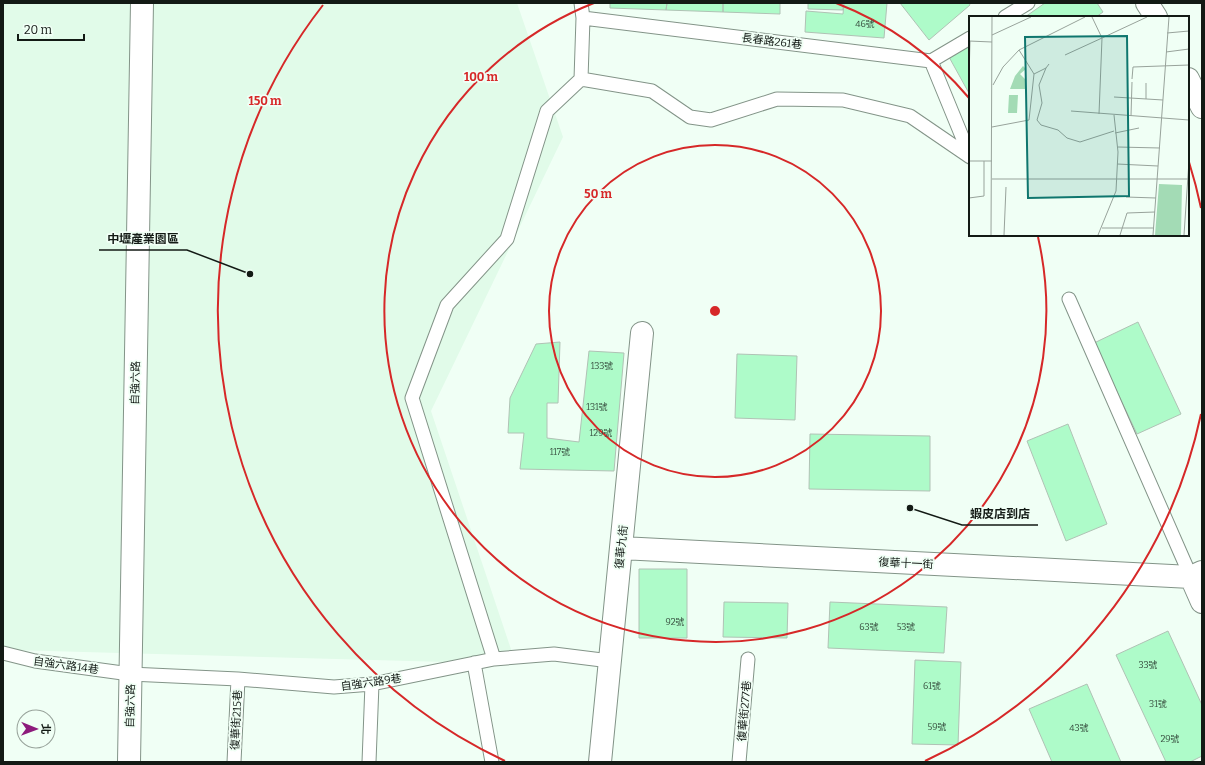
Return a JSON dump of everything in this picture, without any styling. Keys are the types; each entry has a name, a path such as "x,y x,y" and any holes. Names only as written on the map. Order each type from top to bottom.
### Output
{"street":[{"name":"自強六路","path":"128,762 142,3"},
{"path":"1147,3 1155,16"},
{"path":"1189,81 1202,107"},
{"name":"復華九街","path":"600,762 642,333"},
{"name":"復華十一街","path":"621,548 1196,575"},
{"path":"1196,575 1202,602"}],"lane":[{"path":"494,659 412,398 447,305 507,239 547,111 581,79 583,18 581,3"},
{"path":"1007,16 1028,3"},
{"name":"長春路261巷","path":"583,18 931,61"},
{"path":"969,39 931,61 969,154"},
{"path":"581,79 652,91 690,117 711,120 777,99 843,100 910,116 969,155"},
{"path":"1070,299 1196,575"},
{"name":"自強六路14巷","path":"3,653 35,661 130,674"},
{"name":"自強六路9巷","path":"130,674 238,679 334,687 372,684 494,659 554,654 610,661"},
{"name":"復華街277巷","path":"739,762 748,660"},
{"path":"474,663 492,762"},
{"name":"復華街215巷","path":"234,762 238,679"},
{"path":"368,762 372,684"}],"shaded area":[{"path":"3,3 517,3 563,137 431,411 516,664 11,650 3,646"}],"building":[{"path":"610,3 667,3 666,10 610,8"},
{"path":"667,3 723,3 723,12 666,10"},
{"path":"723,3 780,3 780,14 723,12"},
{"path":"808,3 843,3 843,10 808,9"},
{"path":"844,3 887,3 884,38 805,32 806,11 843,14"},
{"path":"900,3 969,3 970,5 929,40"},
{"path":"1045,3 1097,3 1103,12 1097,16 1026,16"},
{"path":"969,46 969,93 949,57"},
{"path":"1138,322 1181,414 1137,434 1094,343"},
{"path":"560,342 558,403 547,403 547,438 579,442 589,351 624,353 614,471 520,469 524,433 508,433 510,398 536,344"},
{"path":"737,354 797,356 795,420 735,418"},
{"path":"1068,424 1107,524 1066,541 1027,441"},
{"path":"810,434 930,436 930,491 809,489"},
{"path":"639,569 687,569 687,638 639,638"},
{"path":"724,602 788,603 787,638 723,637"},
{"path":"830,602 947,607 944,653 828,648"},
{"path":"1168,631 1202,705 1202,756 1190,762 1166,762 1116,655"},
{"path":"915,660 961,662 958,745 912,744"},
{"path":"1087,684 1121,762 1052,762 1029,709"}],"place":[{"name":"中壢產業園區","path":"250,274"},
{"name":"蝦皮店到店","path":"910,508"}]}
